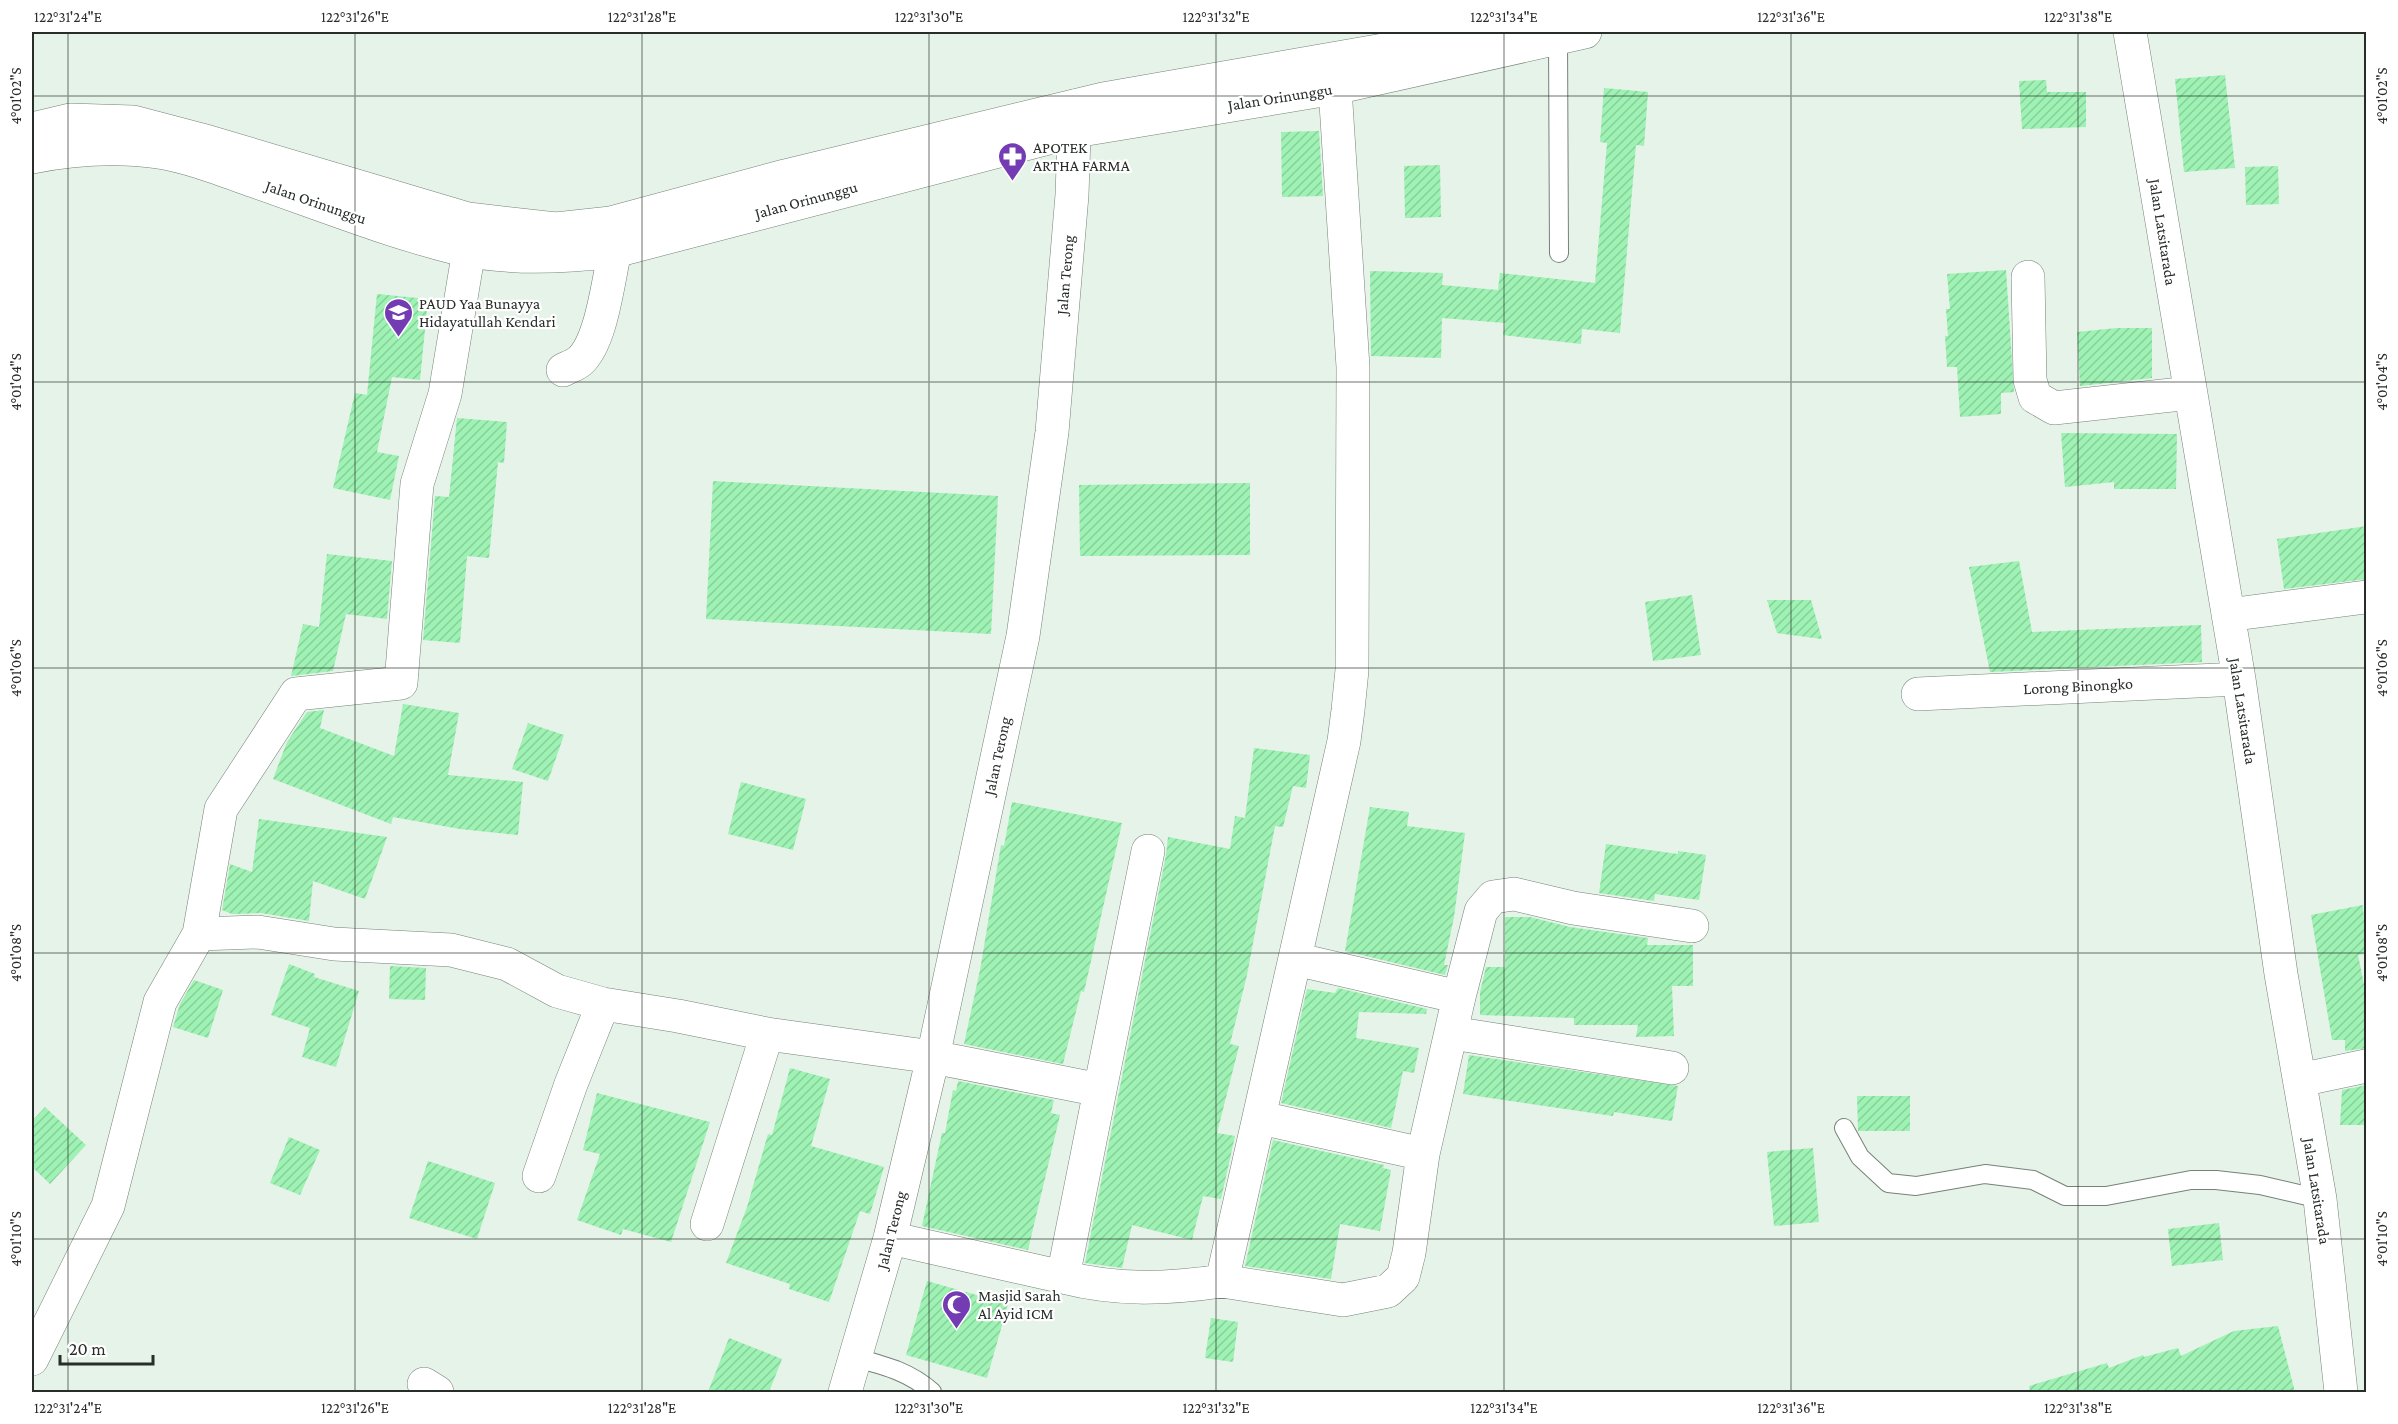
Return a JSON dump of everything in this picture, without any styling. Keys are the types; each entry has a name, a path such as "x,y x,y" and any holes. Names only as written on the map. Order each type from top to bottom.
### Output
{"street":[{"name":"Jalan Orinunggu","path":"32,129 70,120 133,122 209,142 468,219 556,230 611,223 796,173 1075,118 1487,32"},
{"name":"Jalan Latsitarada","path":"2130,32 2239,679 2281,974 2320,1199 2341,1392"},
{"name":"Jalan Orinunggu","path":"32,157 99,148 159,152 219,169 362,219 469,250 525,257 615,250 1075,118 1335,88 1571,34"},
{"path":"1222,1281 1261,1118 1344,741 1352,670 1353,367 1335,88"},
{"name":"Jalan Terong","path":"845,1392 890,1238 933,1057 1023,636 1052,432 1072,195 1075,118"},
{"path":"32,1359 108,1206 160,1002 199,934 221,809 296,694 401,683 417,484 445,394 469,250"},
{"path":"563,370 580,361 589,348 599,323 615,250"},
{"path":"2028,277 2030,380 2035,397 2054,408 2190,393"},
{"path":"2228,615 2367,597"},
{"name":"Lorong Binongko","path":"1918,694 2239,679"},
{"path":"1063,1277 1148,851"},
{"path":"890,1238 1098,1286 1139,1290 1176,1288 1222,1281 1343,1300 1388,1291 1403,1277 1409,1253 1423,1154 1481,911 1493,897 1514,894 1573,908 1692,926"},
{"path":"199,934 258,932 334,944 451,950 507,964 557,991 603,1004 767,1034 933,1057 1100,1090"},
{"path":"1295,959 1459,997"},
{"path":"539,1176 571,1084 603,1004"},
{"path":"1452,1033 1672,1068"},
{"path":"707,1224 767,1034"},
{"path":"2300,1080 2367,1066"},
{"path":"1261,1118 1423,1154"}],"lane":[{"path":"1559,253 1571,34"},
{"path":"1844,1128 1860,1157 1888,1183 1916,1186 1985,1174 2033,1180 2065,1196 2106,1196 2191,1180 2216,1180 2260,1185 2320,1199"},
{"path":"856,1358 896,1368 918,1379 932,1392"}],"building":[{"path":"2225,75 2235,168 2184,172 2175,79"},
{"path":"2046,80 2047,92 2086,92 2086,127 2022,129 2019,81"},
{"path":"1604,88 1648,92 1644,146 1636,145 1620,333 1582,329 1581,344 1503,335 1505,323 1442,318 1441,358 1371,356 1370,271 1443,273 1442,285 1498,290 1500,273 1595,283 1607,143 1600,142"},
{"path":"1319,131 1323,196 1282,197 1281,132"},
{"path":"1440,165 1441,217 1405,218 1404,166"},
{"path":"2278,166 2279,204 2246,205 2245,167"},
{"path":"2006,270 2014,392 2001,393 2001,414 1960,417 1957,367 1947,367 1946,309 1950,309 1947,274"},
{"path":"377,294 428,299 420,380 392,377 377,452 399,456 390,500 333,488 355,393 367,395"},
{"path":"2117,328 2152,328 2152,378 2080,386 2077,332"},
{"path":"457,418 507,422 504,463 498,462 489,558 467,556 460,643 423,640 435,496 449,497"},
{"path":"2061,433 2177,434 2176,489 2114,489 2114,482 2065,487"},
{"path":"713,481 998,496 991,634 706,619"},
{"path":"1250,483 1250,555 1080,556 1079,485"},
{"path":"2367,526 2367,579 2284,589 2277,539"},
{"path":"327,554 392,561 387,619 346,614 333,671 291,676 303,624 319,627"},
{"path":"2019,561 2032,632 2201,625 2202,662 1990,672 1969,567"},
{"path":"1692,595 1701,655 1653,661 1645,602"},
{"path":"1767,600 1811,600 1822,639 1777,633"},
{"path":"403,704 459,713 448,775 523,782 518,835 460,829 393,817 391,824 273,779 287,742 307,712 324,710 320,728 394,756"},
{"path":"528,723 564,735 548,781 512,769"},
{"path":"1254,748 1310,755 1306,788 1293,786 1283,827 1275,826 1247,975 1230,1044 1239,1046 1217,1133 1235,1136 1221,1199 1203,1196 1192,1240 1132,1225 1122,1268 1085,1263 1168,837 1230,849 1235,816 1245,818"},
{"path":"741,782 806,799 793,850 728,834"},
{"path":"1012,802 1122,823 1084,992 1081,991 1063,1064 964,1044 980,970 1001,845 1004,846"},
{"path":"1370,807 1409,812 1407,826 1465,833 1454,917 1444,965 1448,965 1445,975 1345,951"},
{"path":"259,819 387,837 365,899 313,881 309,921 261,913 232,914 222,910 230,864 252,872"},
{"path":"1606,844 1678,854 1678,851 1706,855 1699,900 1655,894 1654,901 1599,893"},
{"path":"2363,905 2366,954 2358,955 2367,999 2367,1048 2345,1051 2345,1040 2332,1040 2311,915"},
{"path":"1505,917 1530,917 1570,927 1648,938 1647,945 1693,945 1693,986 1672,986 1674,1036 1636,1037 1638,1025 1574,1025 1574,1018 1480,1015 1480,992 1486,967 1505,967"},
{"path":"289,964 315,974 314,977 359,991 336,1067 302,1057 310,1028 271,1015"},
{"path":"390,966 426,968 425,1000 389,999"},
{"path":"194,980 223,990 208,1038 173,1027 180,1004"},
{"path":"1338,988 1427,1009 1426,1014 1359,1012 1356,1038 1419,1048 1414,1073 1403,1071 1391,1128 1281,1103 1307,989 1335,993"},
{"path":"1469,1055 1678,1086 1672,1121 1614,1112 1613,1116 1463,1094"},
{"path":"790,1068 830,1079 811,1146 884,1167 870,1214 860,1211 829,1302 789,1289 790,1284 726,1263 747,1207 768,1134 772,1135"},
{"path":"958,1081 1054,1100 1051,1113 1060,1115 1028,1250 922,1226 942,1133 945,1133 953,1090 956,1091"},
{"path":"2367,1085 2367,1125 2340,1125 2342,1090"},
{"path":"597,1093 710,1122 671,1242 623,1229 621,1235 577,1220 600,1154 583,1150"},
{"path":"1857,1096 1910,1096 1910,1131 1858,1131"},
{"path":"45,1107 86,1145 50,1184 32,1167 32,1121"},
{"path":"289,1137 320,1150 300,1195 270,1183"},
{"path":"1273,1140 1384,1165 1383,1168 1391,1170 1380,1231 1340,1224 1331,1279 1245,1266"},
{"path":"1813,1148 1819,1222 1774,1226 1767,1152"},
{"path":"428,1161 495,1183 477,1239 409,1218"},
{"path":"2219,1223 2223,1260 2172,1266 2168,1229"},
{"name":"Masjid Sarah Al Ayid ICM","path":"927,1281 1008,1304 987,1378 906,1355"},
{"path":"1211,1318 1238,1322 1233,1362 1205,1358"},
{"path":"2278,1326 2295,1392 2030,1392 2029,1386 2107,1363 2109,1368 2143,1355 2144,1357 2178,1348 2181,1356 2234,1331"},
{"path":"729,1338 782,1359 769,1392 708,1392"}],"place":[{"name":"APOTEK ARTHA FARMA","path":"1012,182"},
{"name":"PAUD Yaa Bunayya Hidayatullah Kendari","path":"398,338"},
{"name":"Masjid Sarah Al Ayid ICM","path":"957,1330"}]}
